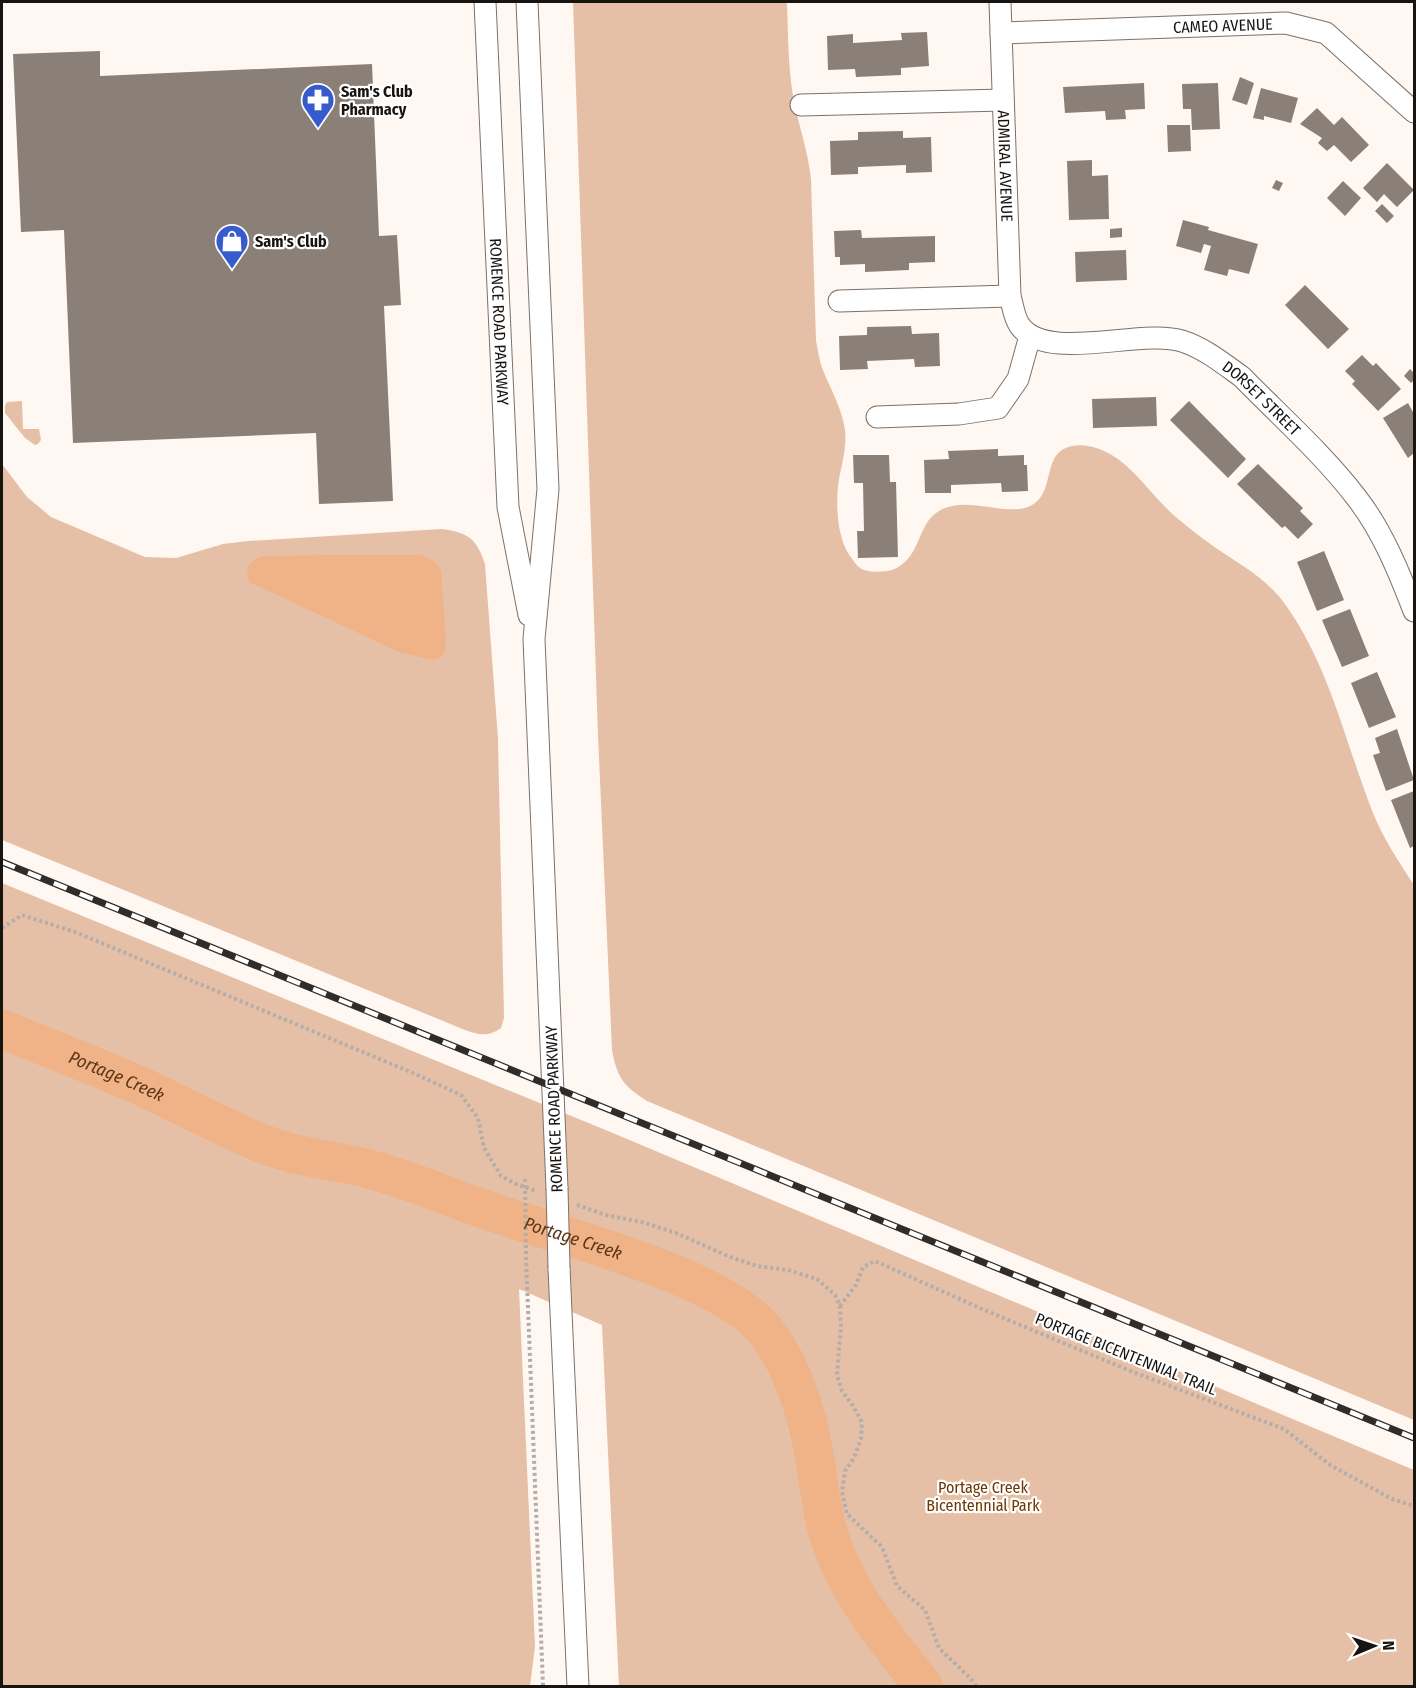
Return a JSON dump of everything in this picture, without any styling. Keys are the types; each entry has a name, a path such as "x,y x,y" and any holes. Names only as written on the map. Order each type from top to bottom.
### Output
{"street":[{"name":"ROMENCE ROAD PARKWAY","path":"485,2 508,507 534,639"},
{"name":"ROMENCE ROAD PARKWAY","path":"527,2 548,489 534,639 578,1686"},
{"name":"ADMIRAL AVENUE","path":"1000,2 1010,296 1016,317 1025,331"},
{"name":"CAMEO AVENUE","path":"1001,33 1286,23 1308,27 1326,33 1346,49 1414,112"},
{"path":"801,105 1003,100"},
{"path":"839,301 1010,296"},
{"path":"877,417 959,414 998,408 1018,380 1025,331"},
{"name":"DORSET STREET","path":"1025,331 1041,341 1059,344 1163,338 1181,341 1225,364 1242,377 1341,478 1357,498 1388,551 1414,611"}],"path":[{"path":"525,1179 543,1686"},
{"name":"PORTAGE BICENTENNIAL TRAIL","path":"840,1306 856,1285 863,1267 875,1261 982,1309 1133,1372 1284,1429 1330,1465 1392,1499 1414,1506"}],"green space":[{"path":"573,2 787,2 791,84 811,179 816,341 822,368 839,406 845,430 838,485 839,524 844,544 859,567 867,571 880,572 902,565 914,550 926,524 939,511 951,506 976,505 1014,509 1025,508 1035,503 1045,489 1056,455 1072,446 1088,446 1104,451 1124,464 1177,518 1262,580 1278,595 1301,628 1325,679 1377,822 1414,885 1414,1420 647,1101 622,1080 612,1050 598,735"},
{"path":"22,401 23,429 39,429 41,440 35,445 25,438 5,413 7,402"},
{"path":"2,464 27,497 51,517 145,557 176,558 223,544 248,541 441,529 458,532 475,543 485,564 498,739 504,1018 501,1028 492,1033 483,1034 465,1030 2,840"},
{"name":"Portage Creek Bicentennial Park","path":"2,883 608,1131 1414,1470 1414,1686 619,1686 602,1325 519,1289 535,1646 530,1686 2,1686"}],"shaded area":[{"path":"421,555 436,563 441,572 446,640 444,653 432,660 399,652 249,582 247,568 255,559 263,556"}],"building":[{"path":"927,32 929,66 901,68 901,75 856,77 855,69 828,70 827,36 853,34 853,43 902,40 901,33"},
{"name":"Sam's Club","path":"100,51 100,76 372,64 379,236 397,235 401,305 384,306 393,501 319,504 316,433 73,443 64,230 21,232 13,54"},
{"path":"1240,77 1254,83 1247,105 1232,100"},
{"path":"1144,83 1145,109 1125,110 1126,119 1106,120 1105,111 1065,113 1063,87"},
{"path":"1218,83 1220,129 1192,130 1191,109 1183,109 1182,84"},
{"path":"1261,88 1298,98 1291,123 1264,116 1264,120 1253,118"},
{"path":"1317,108 1334,125 1342,117 1369,145 1351,162 1334,145 1327,151 1318,143 1322,138 1300,124"},
{"path":"1167,125 1190,125 1191,151 1168,152"},
{"path":"903,131 903,138 931,137 932,172 906,173 906,165 858,167 858,174 831,175 830,141 858,140 858,132"},
{"path":"1092,160 1092,176 1108,175 1109,219 1069,220 1067,161"},
{"path":"1387,163 1414,190 1397,207 1384,194 1377,202 1363,188"},
{"path":"1276,180 1283,183 1279,191 1272,188"},
{"path":"1343,181 1361,198 1345,216 1327,198"},
{"path":"1382,204 1394,216 1387,223 1375,211"},
{"path":"1183,220 1209,227 1208,230 1258,244 1249,274 1229,269 1227,276 1204,270 1211,246 1204,244 1201,253 1176,246"},
{"path":"1122,228 1122,237 1110,238 1110,229"},
{"path":"861,230 862,238 935,236 935,262 909,263 909,270 865,272 865,264 840,265 840,257 835,257 834,231"},
{"path":"1126,250 1127,280 1076,282 1075,252"},
{"path":"1305,285 1349,329 1328,349 1285,305"},
{"path":"911,326 912,334 939,333 940,366 915,367 914,359 867,361 868,369 840,370 839,336 867,335 867,327"},
{"path":"1362,355 1373,366 1376,363 1401,389 1378,411 1352,384 1355,381 1345,371"},
{"path":"1410,369 1414,373 1414,380 1411,383 1404,376"},
{"path":"1156,397 1157,426 1093,428 1092,399"},
{"path":"1189,401 1246,459 1228,478 1170,420"},
{"path":"1408,403 1414,414 1414,453 1408,458 1383,418"},
{"path":"998,449 998,456 1024,455 1024,465 1027,465 1028,491 1002,492 1001,483 951,485 951,493 925,493 924,460 949,459 948,451"},
{"path":"853,455 889,455 890,482 896,482 898,557 858,558 857,531 864,531 863,483 854,483"},
{"path":"1258,464 1303,508 1300,511 1313,524 1298,539 1285,526 1282,528 1237,484"},
{"path":"1324,551 1344,600 1317,611 1297,562"},
{"path":"1350,609 1369,656 1342,667 1322,620"},
{"path":"1377,672 1396,717 1369,728 1351,683"},
{"path":"1397,729 1414,780 1386,791 1373,755 1380,753 1375,738"},
{"path":"1414,791 1414,846 1410,848 1391,800"}],"waterway":[{"name":"Portage Creek","path":"2,1029 104,1070 266,1145 289,1153 361,1167 395,1177 641,1261 717,1294 746,1313 775,1344 799,1394 812,1445 826,1525 843,1570 866,1611 923,1686"}],"railway":[{"path":"2,862 1414,1438"}],"place":[{"name":"Sam's Club Pharmacy","path":"318,129"},
{"name":"Sam's Club","path":"232,270"}]}
